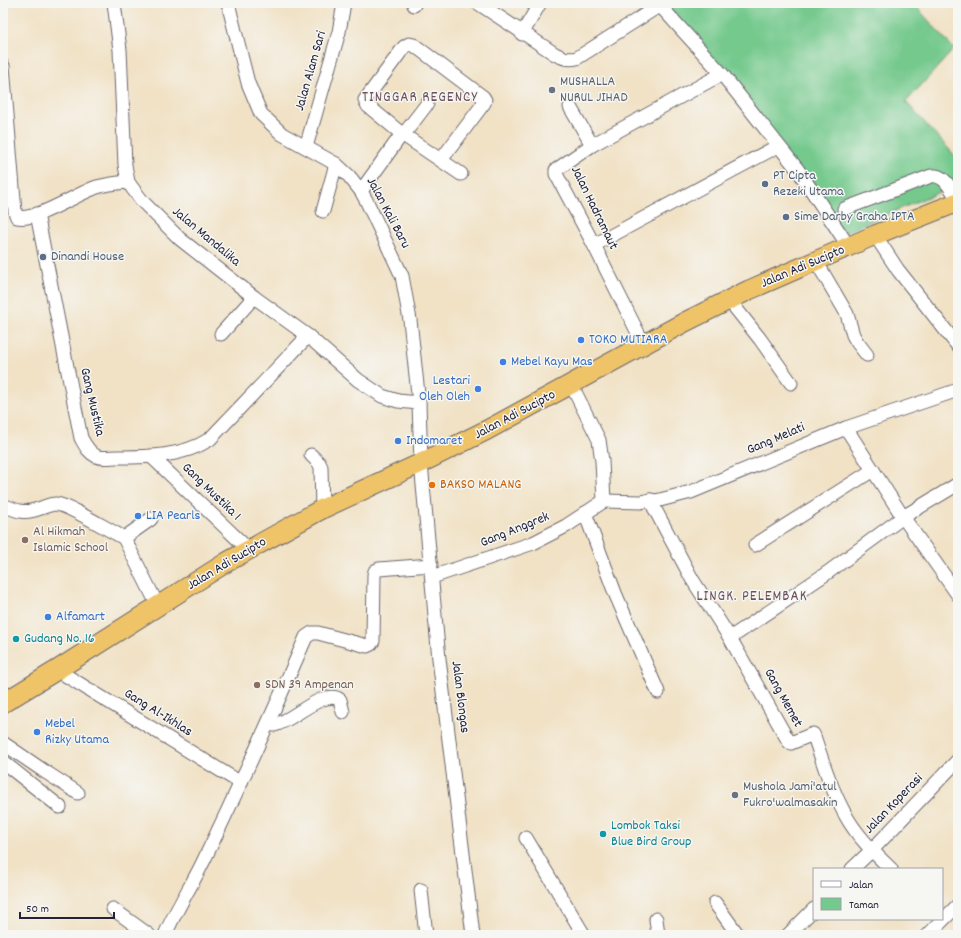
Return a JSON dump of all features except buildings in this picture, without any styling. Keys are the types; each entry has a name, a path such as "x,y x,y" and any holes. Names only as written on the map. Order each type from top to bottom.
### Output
{"highway":[{"name":"Jalan Adi Sucipto","path":"3,703 248,550 322,509 488,430 685,322 729,300 875,235 958,202"}],"street":[{"path":"3,66 15,212 17,217 22,218 37,214 98,187 128,182 120,50 114,3"},
{"name":"Jalan Kali Baru","path":"228,3 248,83 257,106 266,120 282,134 336,164 349,176 361,191 402,276 410,320 419,404 421,463"},
{"name":"Jalan Alam Sari","path":"306,147 339,32 344,3"},
{"path":"478,3 522,34 564,59 570,60 577,58 654,9 659,7 664,10 722,74 798,170 849,247"},
{"path":"522,34 540,3"},
{"path":"441,160 485,100 414,45 409,44 404,47 365,100 368,106 403,134 461,174"},
{"name":"Jalan Hadramaut","path":"644,345 594,245 556,174 556,170 592,145 722,74"},
{"path":"361,191 427,104"},
{"path":"570,107 592,145"},
{"path":"594,245 778,146"},
{"path":"323,212 336,164"},
{"path":"844,209 936,175 940,176 958,199"},
{"name":"Jalan Mandalika","path":"128,182 143,202 180,239 254,297 308,336 358,380 382,396 398,402 419,404"},
{"name":"Gang Mustika","path":"37,214 81,438 87,450 97,457 152,457 182,451 201,445 210,439 308,336"},
{"path":"875,235 898,270 958,346"},
{"path":"816,261 848,314 853,335 867,355"},
{"path":"222,334 254,297"},
{"path":"729,300 760,339 791,383"},
{"path":"571,384 599,440 602,461 604,501"},
{"name":"Gang Melati","path":"604,501 656,501 691,492 846,428 958,390"},
{"path":"846,428 903,517 958,595"},
{"path":"311,455 321,467 322,509"},
{"name":"Gang Mustika 1","path":"152,457 248,550"},
{"name":"Jalan Blongas","path":"421,463 439,659 473,935"},
{"path":"755,545 873,470"},
{"path":"650,500 692,579 730,638 827,573 903,517 958,484"},
{"name":"Gang Anggrek","path":"268,724 306,637 312,633 318,633 367,646 373,641 374,575 379,569 432,571 533,543 553,534 604,501"},
{"path":"3,505 23,512 56,504 124,538 158,606"},
{"path":"585,513 615,593 658,692"},
{"path":"124,538 151,519"},
{"name":"Gang Memet","path":"730,638 789,742 791,743 813,734 828,779 846,816 861,838 872,850"},
{"name":"Gang Al-Ikhlas","path":"57,670 241,783"},
{"path":"165,935 175,913 202,864 268,724 274,725 280,723 313,703 334,697 340,700 343,712"},
{"path":"3,743 44,772 78,792"},
{"name":"Jalan Koperasi","path":"853,868 958,760"},
{"path":"3,762 60,808"},
{"path":"526,838 584,935"},
{"path":"872,850 890,868"},
{"path":"421,890 426,935"},
{"path":"715,903 738,935"},
{"path":"943,918 958,905"},
{"path":"113,909 149,935"},
{"path":"788,935 813,910"},
{"path":"656,919 658,935"},
{"path":"928,935 941,920"}],"green space":[{"path":"665,3 913,3 954,49 906,102 958,159 958,184 844,233"}],"place":[{"name":"MUSHALLA NURUL JIHAD","path":"552,90"},
{"name":"PT Cipta Rezeki Utama","path":"765,184"},
{"name":"Sime Darby Graha IPTA","path":"786,217"},
{"name":"Dinandi House","path":"43,257"},
{"name":"TOKO MUTIARA","path":"581,340"},
{"name":"Mebel Kayu Mas","path":"503,362"},
{"name":"Lestari Oleh Oleh","path":"478,389"},
{"name":"Indomaret","path":"398,441"},
{"name":"BAKSO MALANG","path":"432,485"},
{"name":"LIA Pearls","path":"138,516"},
{"name":"Al Hikmah Islamic School","path":"25,540"},
{"name":"Alfamart","path":"48,617"},
{"name":"Gudang No. 16","path":"16,639"},
{"name":"SDN 39 Ampenan","path":"257,685"},
{"name":"Mebel Rizky Utama","path":"37,732"},
{"name":"Mushola Jami'atul Fukro'walmasakin","path":"735,795"},
{"name":"Lombok Taksi Blue Bird Group","path":"603,834"}],"district":[{"name":"TINGGAR REGENCY","path":"420,98"},
{"name":"LINGK. PELEMBAK","path":"752,597"}]}
